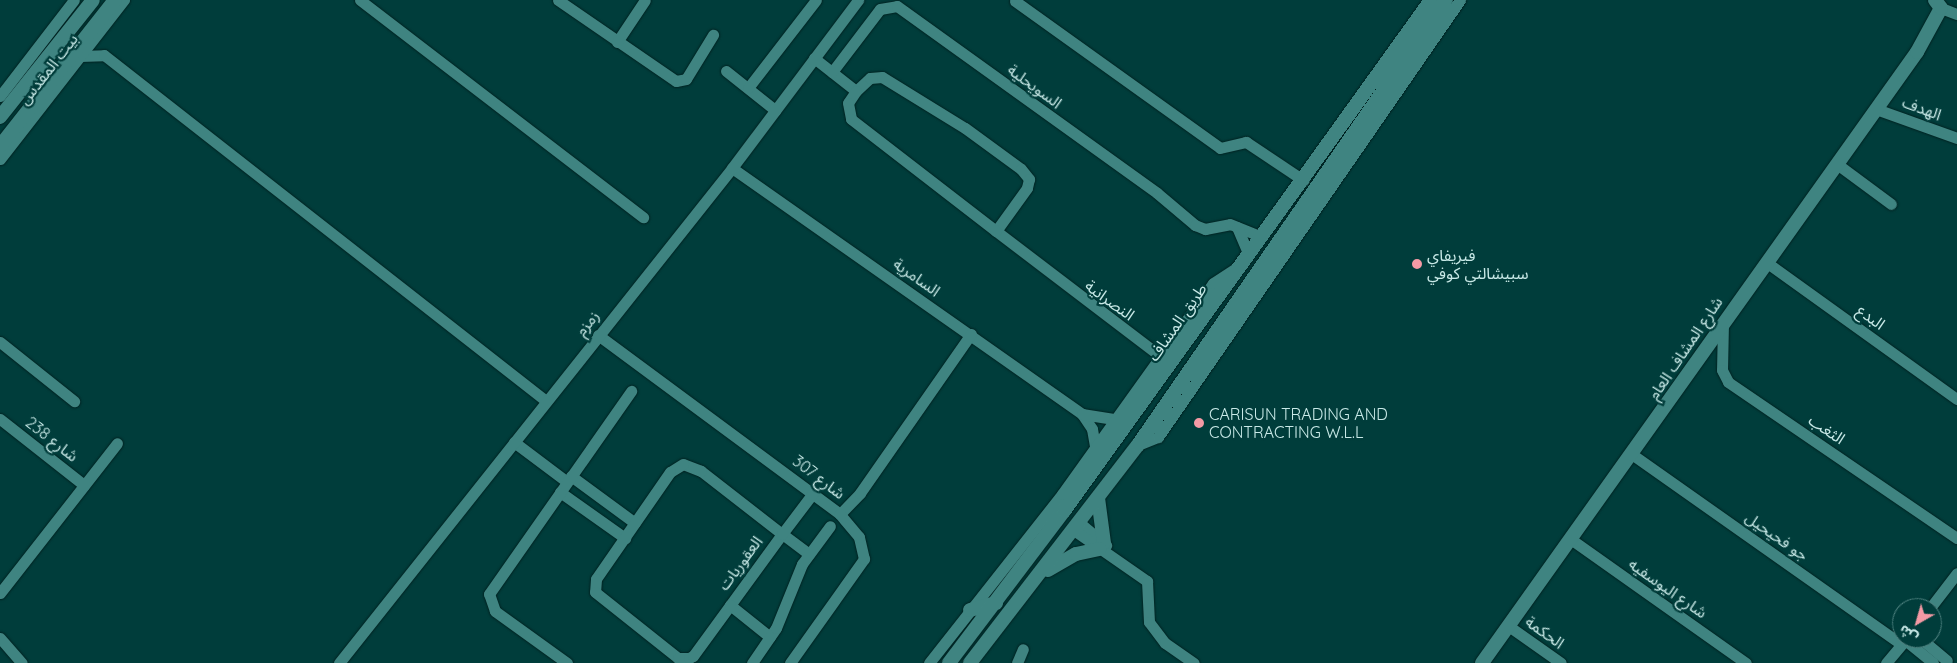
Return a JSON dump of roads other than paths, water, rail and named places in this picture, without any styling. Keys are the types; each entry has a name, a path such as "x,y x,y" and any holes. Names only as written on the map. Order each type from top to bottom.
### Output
{"street":[{"name":"بيت المقدس","path":"0,96 74,0"},
{"name":"بيت المقدس","path":"0,117 93,0"},
{"name":"بيت المقدس","path":"0,160 115,0"},
{"name":"بيت المقدس","path":"0,146 80,56 124,0"},
{"path":"360,0 643,217"},
{"path":"558,0 617,42 681,82 713,35"},
{"path":"617,42 645,0"},
{"path":"748,88 816,0"},
{"name":"زمزم","path":"339,663 732,168 858,0"},
{"name":"طريق المشاف","path":"949,663 996,603 1236,268 1303,180 1431,0"},
{"path":"970,663 1078,528 1138,445 1446,0"},
{"path":"1138,445 1158,437 1460,0"},
{"path":"1015,1 1220,148 1246,142 1303,180"},
{"name":"السويحلية","path":"832,72 880,9 898,6 1157,193 1194,225 1237,227 1260,236"},
{"name":"شارع المشاف العام","path":"1482,663 1510,627 1633,455 1766,262 1949,8"},
{"path":"99,32 104,55 546,400"},
{"path":"80,56 104,55"},
{"path":"814,58 856,91 870,78 882,77 966,128 1021,169 1029,179 1028,188 996,231"},
{"path":"726,71 775,110"},
{"name":"النصرانية","path":"856,91 848,103 851,119 996,231 1040,269 1160,356"},
{"name":"الهدف","path":"1876,109 1957,138"},
{"path":"1837,164 1890,204"},
{"name":"السامرية","path":"732,168 971,334 1082,414 1092,429 1095,446"},
{"path":"1237,227 1248,253"},
{"name":"البدع","path":"1766,262 1957,398"},
{"path":"929,663 1095,446 1213,283 1236,268"},
{"name":"الثغب","path":"1723,323 1722,370 1728,382 1957,538"},
{"name":"شارع 307","path":"598,335 840,514 860,494 971,334"},
{"path":"0,342 74,401"},
{"path":"567,663 492,608 488,598 492,588 631,391"},
{"name":"السامرية","path":"1082,414 1114,419"},
{"name":"شارع 238","path":"0,419 84,485"},
{"path":"514,442 635,523"},
{"path":"0,593 117,444"},
{"name":"جو فحيحيل","path":"1633,455 1892,633"},
{"path":"560,492 625,538 670,472 683,464 701,471 808,554"},
{"name":"العقوريات","path":"625,538 596,579 598,597 678,658 689,658 695,653 813,493"},
{"path":"1098,498 1102,546"},
{"path":"790,663 864,559 859,537 840,514"},
{"path":"752,663 770,637 808,554 830,526"},
{"path":"1078,528 1147,581 1149,622 1165,643 1194,663"},
{"name":"شارع اليوسفيه","path":"1572,540 1746,663"},
{"path":"1041,574 1076,554 1102,546"},
{"path":"1938,598 1957,573"},
{"path":"970,610 996,603"},
{"path":"730,605 770,637"},
{"name":"الحكمة","path":"1510,627 1561,663"},
{"path":"0,638 22,663"},
{"path":"1017,663 1023,648"},
{"path":"1886,663 1898,648"},
{"name":"جو فحيحيل","path":"1913,648 1933,663"},
{"path":"1933,648 1951,661"}],"place":[{"name":"فيريفاي سبيشالتي كوفي","path":"1417,264"},
{"name":"CARISUN TRADING AND CONTRACTING W.L.L","path":"1199,423"}]}
